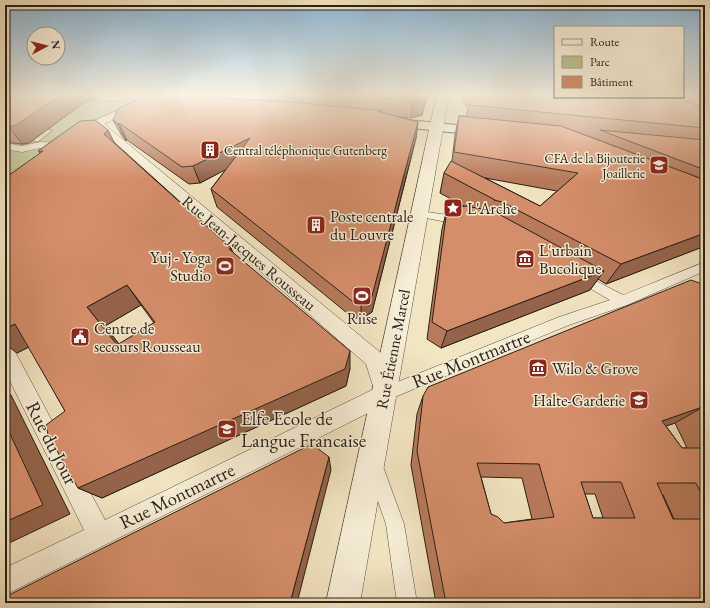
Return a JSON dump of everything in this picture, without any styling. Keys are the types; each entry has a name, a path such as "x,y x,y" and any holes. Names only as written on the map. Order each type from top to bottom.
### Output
{"main road":[{"path":"388,122 500,134"}],"street":[{"path":"46,159 100,122"},
{"name":"Rue Étienne Marcel","path":"343,603 439,122"},
{"name":"Rue Jean-Jacques Rousseau","path":"96,124 374,359 385,394"},
{"path":"5,146 22,149 40,144 61,146"},
{"path":"420,214 476,223"},
{"name":"Rue Montmartre","path":"5,582 99,534 385,394 564,321 622,301 705,266"},
{"path":"570,272 622,301"},
{"path":"672,279 679,291"},
{"name":"Rue du Jour","path":"5,352 99,534"},
{"path":"371,457 395,524 407,603"}],"green space":[{"path":"57,122 92,122 5,187 5,142 25,145 31,141 38,142 53,130 48,129"}],"building":[{"path":"5,122 20,122 9,127 5,126"},
{"path":"78,122 98,122 108,130 104,134 231,248 229,249 350,351 345,369 78,488 48,435 46,425 65,411 15,324 5,329 5,178 43,151 38,151","holes":["127,285 155,322 117,345 87,307"]},
{"name":"Poste centrale du Louvre","path":"116,122 418,122 372,296 361,303 352,301 211,189 250,138 193,166 182,167 119,123"},
{"path":"458,122 524,122 561,126 705,180 705,233 621,264 444,173 451,161 540,206 578,173 454,152"},
{"path":"647,122 705,122 705,128"},
{"path":"600,130 705,140 705,170"},
{"path":"466,206 493,211 604,271 447,331 432,322 447,209"},
{"path":"691,280 705,285 705,406 662,421 682,448 705,448 705,501 696,483 657,483 673,519 705,519 705,603 446,603 417,451 423,396 428,387","holes":["477,463 539,464 554,517 504,523 498,517 491,514","581,482 621,482 635,518 593,518"]},
{"path":"5,423 43,505 5,522"},
{"path":"312,444 329,457 290,603 5,603 5,597"}],"place":[{"name":"Central téléphonique Gutenberg","path":"210,150"},
{"name":"CFA de la Bijouterie Joaillerie","path":"659,165"},
{"name":"L'Arche","path":"453,208"},
{"name":"Poste centrale du Louvre","path":"316,225"},
{"name":"L'urbain Bucolique","path":"525,259"},
{"name":"Yuj - Yoga Studio","path":"225,266"},
{"name":"Riise","path":"362,296"},
{"name":"Centre de secours Rousseau","path":"80,337"},
{"name":"Wilo & Grove","path":"538,368"},
{"name":"Halte-Garderie","path":"639,400"},
{"name":"Elfe Ecole de Langue Francaise","path":"227,429"}]}
